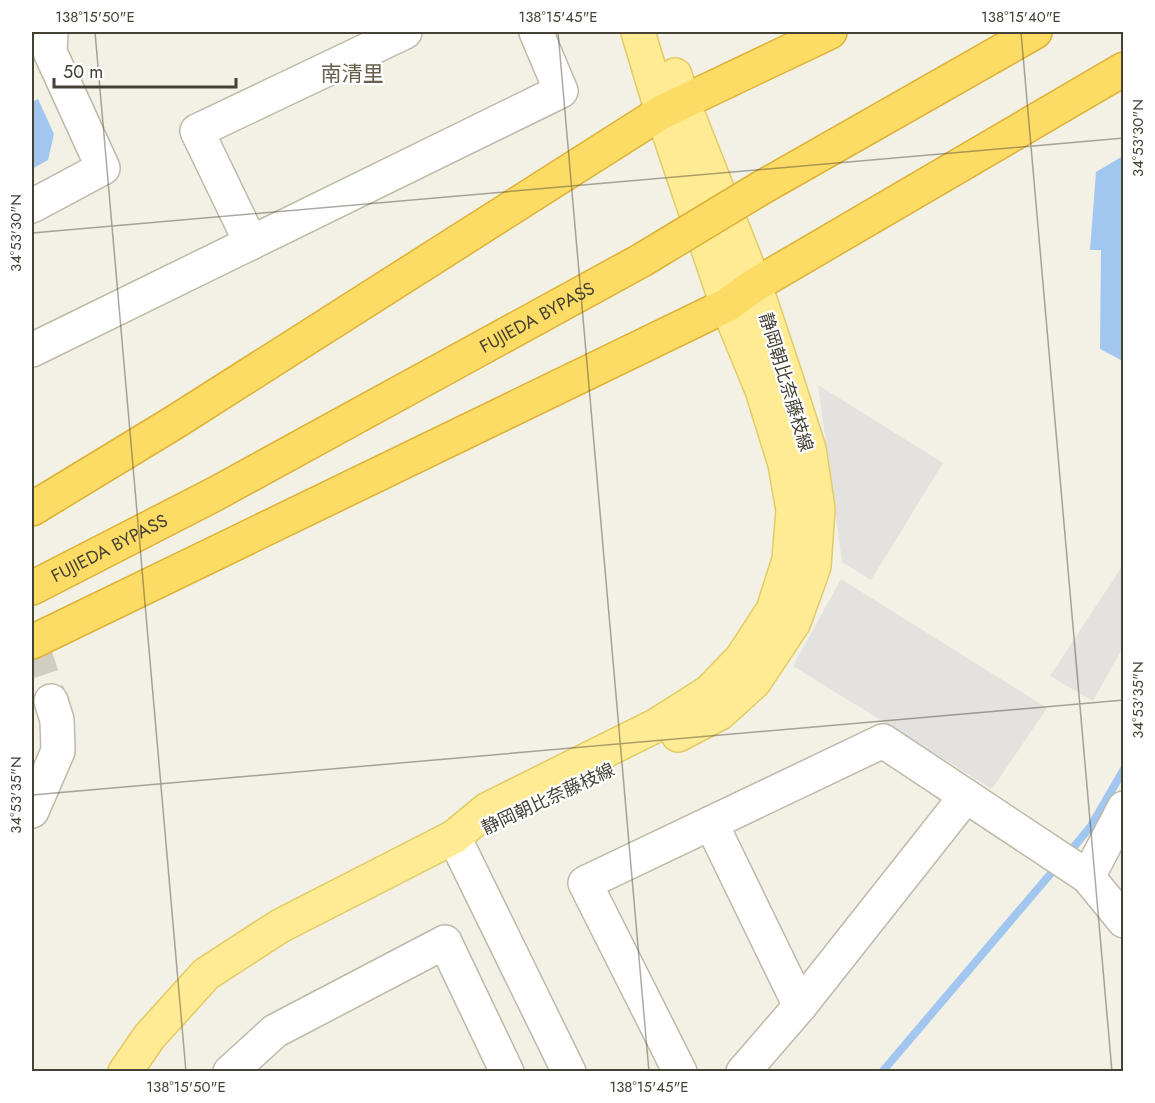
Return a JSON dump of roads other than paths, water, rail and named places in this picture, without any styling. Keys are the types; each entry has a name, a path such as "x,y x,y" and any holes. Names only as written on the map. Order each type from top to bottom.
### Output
{"highway":[{"path":"32,509 175,422 672,107 830,32"},
{"name":"FUJIEDA BYPASS","path":"32,588 214,494 642,260 761,188 1035,32"},
{"path":"32,642 727,305 755,285 1124,69"}],"main road":[{"name":"静岡朝比奈藤枝線","path":"454,837 488,830 643,754 720,712 754,682 794,622 814,566 818,509 809,449 755,285 638,32"},
{"name":"静岡朝比奈藤枝線","path":"125,1071 149,1037 206,974 280,926 454,837 488,809 657,725 709,692 741,659 773,610 789,560 793,510 785,464 762,390 727,305 672,107 662,32"}],"street":[{"path":"32,206 103,168 50,52 51,32"},
{"path":"250,243 197,131 405,32"},
{"path":"32,350 561,91 536,32"},
{"path":"32,811 58,751 57,720 51,701"},
{"path":"680,1071 585,883 883,741 1088,877 1124,921"},
{"path":"743,1071 800,1006 966,796"},
{"path":"1088,877 1124,808"},
{"path":"711,823 800,1006"},
{"path":"454,837 569,1071"},
{"path":"230,1071 275,1031 445,942 507,1071"}],"water":[{"path":"38,99 54,134 48,160 32,169 32,102"},
{"path":"1123,156 1123,361 1100,349 1101,250 1090,250 1096,172"}],"waterway":[{"path":"1068,854 1091,826 1124,769"},
{"path":"882,1072 1058,865"}],"tunnel":[{"path":"32,644 51,701"}],"district":[{"name":"南清里","path":"352,74"}]}
